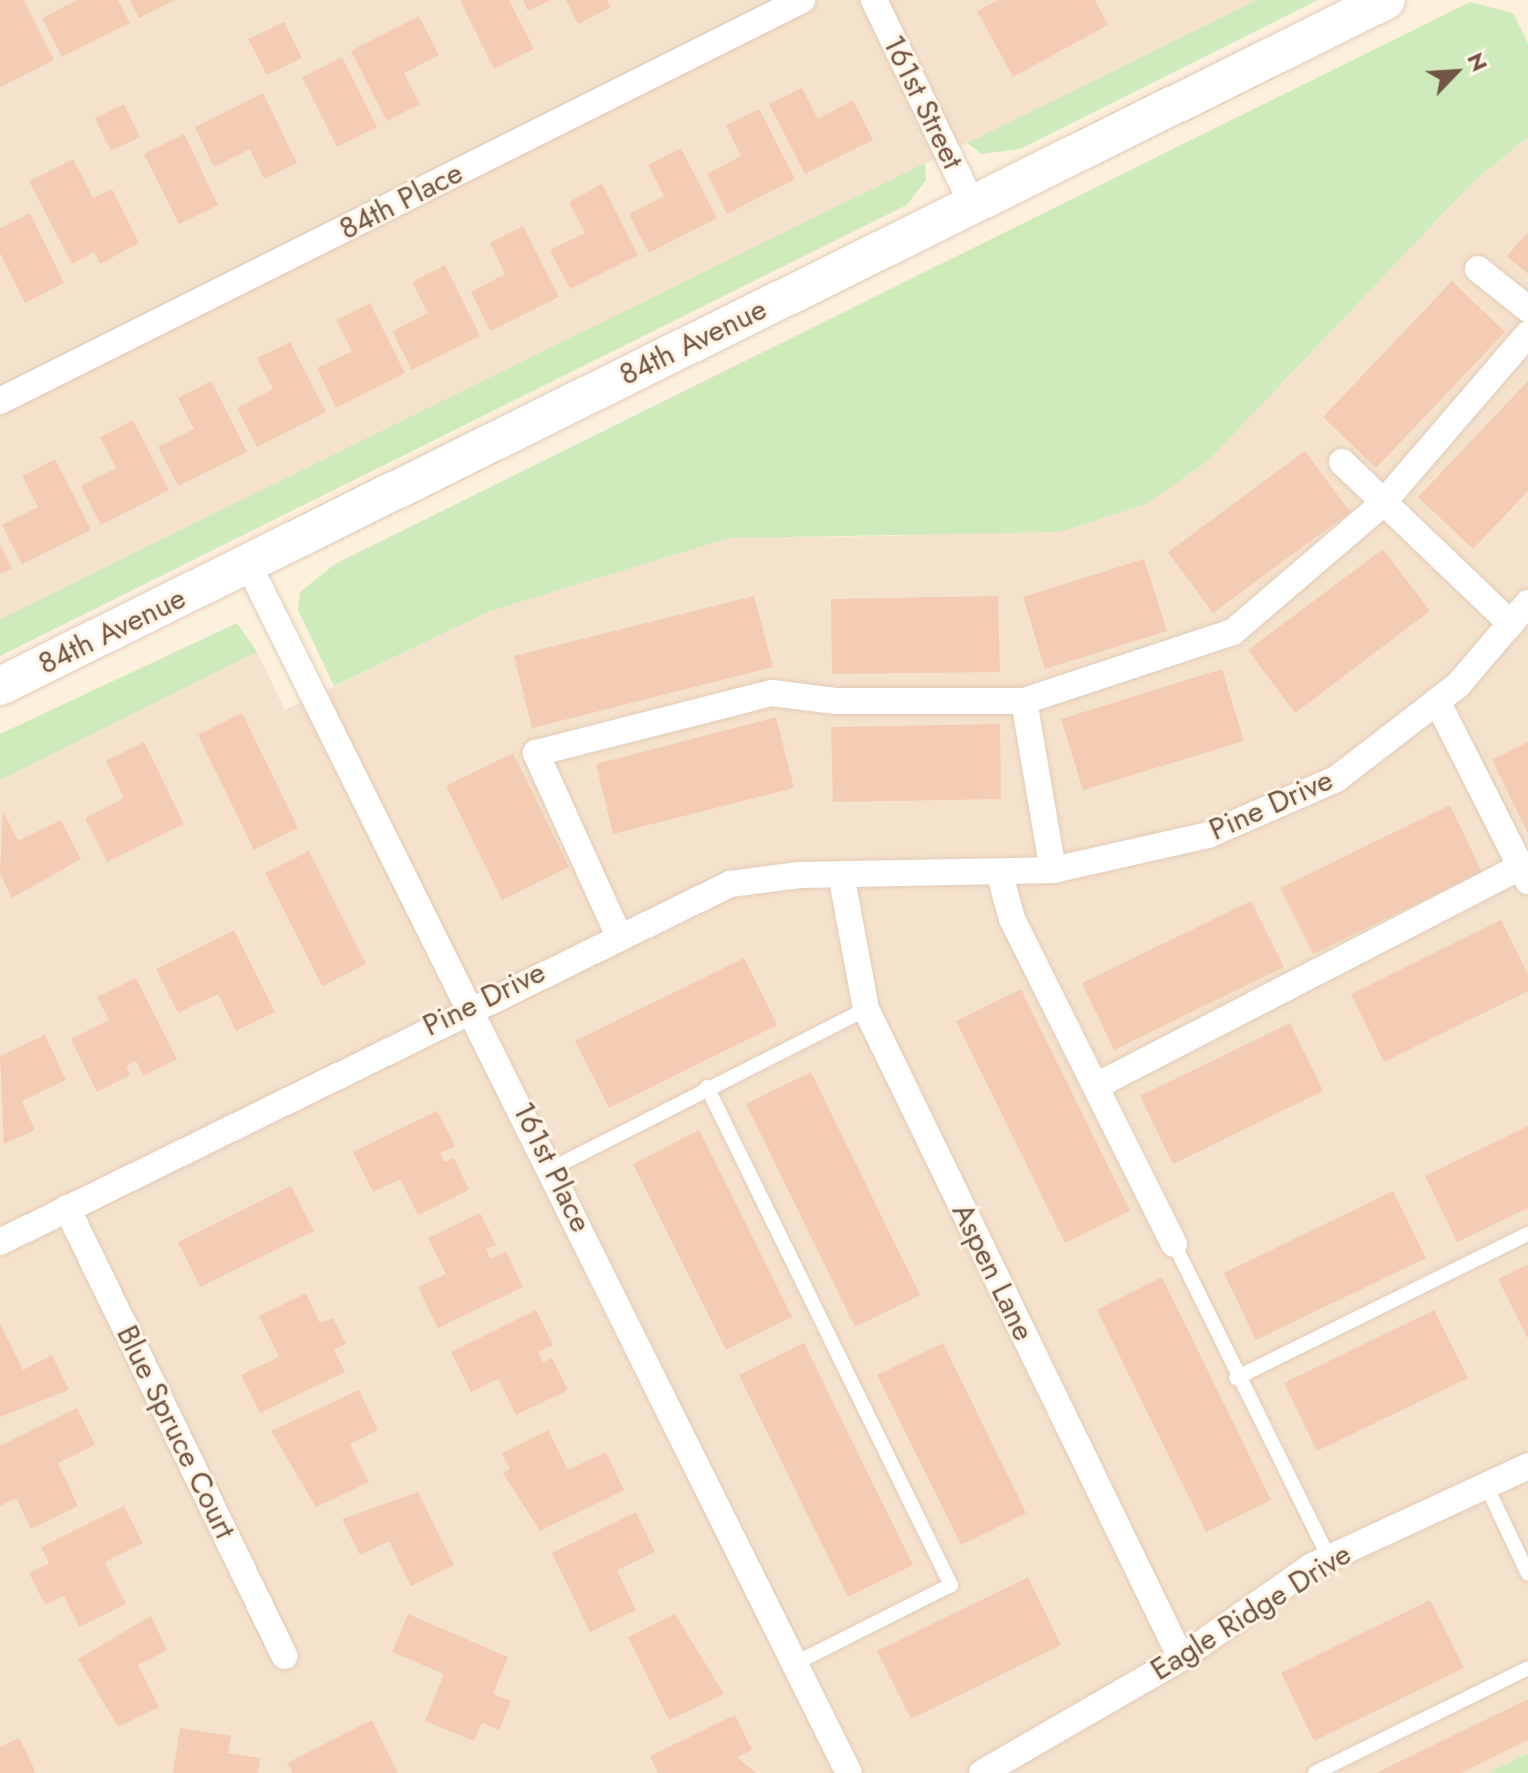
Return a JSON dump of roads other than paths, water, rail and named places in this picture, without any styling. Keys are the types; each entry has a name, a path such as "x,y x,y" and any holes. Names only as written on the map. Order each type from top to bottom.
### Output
{"street":[{"name":"84th Place","path":"0,401 802,0"},
{"name":"161st Street","path":"874,0 972,204"},
{"name":"84th Avenue","path":"0,686 1386,0"},
{"path":"1478,269 1528,309"},
{"path":"618,934 536,753 772,693 835,701 1024,701 1233,632 1381,505 1528,334"},
{"path":"1342,462 1381,505 1524,609"},
{"name":"161st Place","path":"248,564 473,1004 849,1773"},
{"name":"Pine Drive","path":"0,1242 473,1004 730,884 841,874 1053,870 1208,835 1336,779 1437,701 1524,609"},
{"path":"1024,701 1053,870"},
{"path":"1096,1086 1524,874 1437,701"},
{"path":"999,872 1012,919 1174,1244"},
{"name":"Aspen Lane","path":"841,874 866,1009 1181,1658"},
{"name":"Blue Spruce Court","path":"67,1208 285,1656"},
{"name":"Eagle Ridge Drive","path":"982,1773 1181,1658 1329,1558 1528,1466"}],"lane":[{"path":"553,1168 707,1087 866,1009"},
{"path":"707,1087 951,1585 794,1664"},
{"path":"1236,1378 1528,1234"},
{"path":"1174,1244 1236,1378 1329,1558"},
{"path":"1486,1485 1528,1574"},
{"path":"1315,1773 1528,1668"}]}
